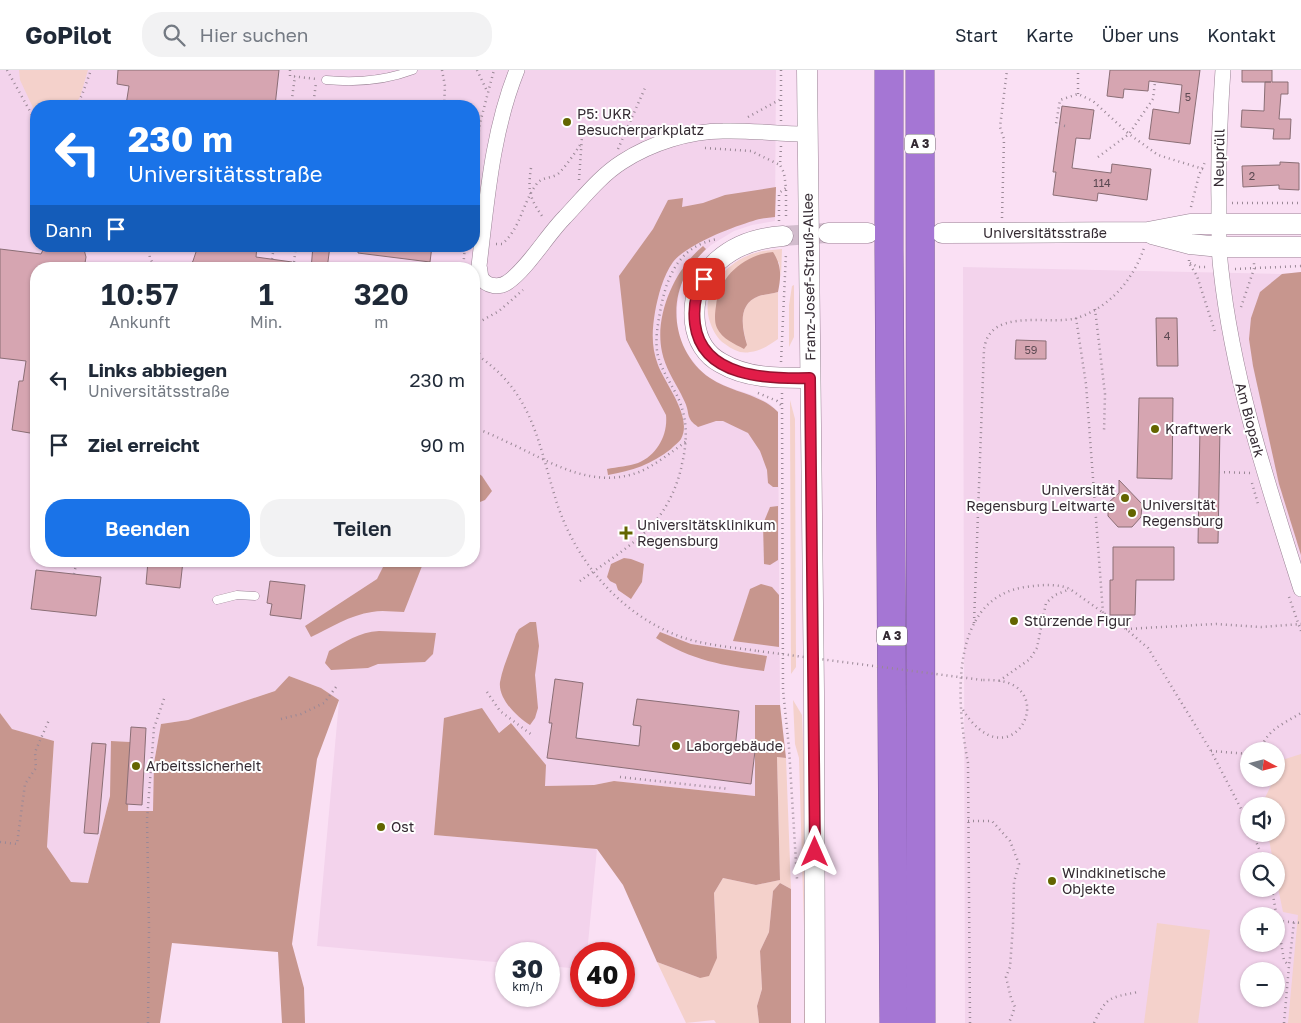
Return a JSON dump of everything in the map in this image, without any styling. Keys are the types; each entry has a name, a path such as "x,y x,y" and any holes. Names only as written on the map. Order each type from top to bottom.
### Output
{"highway":[{"name":"A 3","path":"889,70 894,1023"},
{"name":"A 3","path":"920,70 921,1023"}],"street":[{"path":"480,262 499,123 506,96 517,70"},
{"name":"Franz-Josef-Strauß-Allee","path":"807,70 815,1023"},
{"name":"Neuprüll","path":"1220,247 1217,173 1223,70"},
{"path":"480,270 482,278 488,284 496,286 506,284 594,186 622,162 653,146 688,136 722,131 807,134"},
{"name":"Universitätsstraße","path":"942,233 1148,232 1190,224 1301,224"},
{"name":"Universitätsstraße","path":"1148,232 1190,244 1220,247 1301,247"},
{"path":"828,233 868,233"},
{"path":"783,235 754,241 737,248 722,256 709,269 698,288 694,305 696,332 701,344 719,362 751,375 810,378"},
{"name":"Am Biopark","path":"1220,247 1220,268 1237,370 1264,474 1301,589"}],"lane":[{"path":"326,80 373,81 414,70"},
{"path":"217,600 237,595 255,596"}],"path":[{"path":"7,70 30,111"},
{"path":"79,100 90,70"},
{"path":"290,70 290,76 326,80"},
{"path":"442,70 445,86 444,100"},
{"path":"477,70 487,92"},
{"path":"480,122 494,70"},
{"path":"1002,233 1004,139 1000,127 1007,70"},
{"path":"1078,70 1078,94"},
{"path":"292,100 294,76"},
{"path":"314,100 317,79"},
{"path":"1098,157 1129,134 1153,99 1155,82"},
{"path":"618,149 644,88"},
{"path":"1065,126 1056,124 1060,100 1078,94 1093,101 1129,134 1158,156 1217,173"},
{"path":"748,117 781,99"},
{"path":"579,202 580,145 582,136"},
{"path":"482,244 502,244 511,237 520,222 530,193 537,182 558,174 580,145"},
{"path":"698,148 751,151 780,166"},
{"path":"1191,207 1198,174 1206,160"},
{"path":"531,168 529,180 533,204 553,231"},
{"path":"786,188 779,194 786,276 782,324 783,690 789,748 797,885"},
{"path":"1219,203 1301,203"},
{"path":"974,624 984,350 989,335 999,326 1010,322 1076,318 1111,299 1127,283 1138,265 1148,232"},
{"path":"580,581 638,538 652,525 663,511 682,466 686,441 686,425 680,402 658,355 657,330 662,298 669,276 682,257 702,244 722,239"},
{"path":"272,259 273,252"},
{"path":"294,262 295,252"},
{"path":"1189,263 1198,267 1254,269 1301,266"},
{"path":"1231,334 1254,269"},
{"path":"480,322 499,311 525,288"},
{"path":"1095,309 1105,394 1104,432"},
{"path":"1076,318 1086,384 1103,613"},
{"path":"481,358 500,373 515,390 525,406 535,430 569,534 580,556 592,572 619,600 648,620 676,635 702,642 1012,684 1025,697 1027,710 1026,718 1020,729 1010,736 999,738 987,735 976,728 961,708"},
{"path":"480,431 578,475 600,479 618,478 639,472 662,460 686,441"},
{"path":"1219,472 1264,474"},
{"path":"74,574 76,567"},
{"path":"970,1023 968,763 961,708 961,673 965,645 974,624 983,610 995,598 1005,592 1040,585 1060,585 1070,589 1126,629 1148,648 1211,751 1240,807"},
{"path":"999,681 1030,659 1037,648 1046,603 1054,595 1070,589"},
{"path":"1126,629 1216,624 1261,626 1301,624"},
{"path":"281,719 301,714 324,703 336,687"},
{"path":"487,692 500,711 532,735"},
{"path":"148,1023 147,820 154,728 165,696"},
{"path":"1263,742 1269,734 1301,713"},
{"path":"0,842 17,844 25,784 36,768 35,752 49,720"},
{"path":"1211,751 1240,753"},
{"path":"620,777 729,789"},
{"path":"968,820 992,821 1010,841 1019,864 1014,882 1014,926 1010,968 1006,977 1015,1007 1009,1023"},
{"path":"1285,921 1301,923"},
{"path":"1284,1023 1294,922"},
{"path":"1283,952 1284,960 1289,966"},
{"path":"1094,1023 1108,999 1138,992"}],"shaded area":[{"name":"Universitätsklinikum Regensburg","path":"0,70 776,70 775,221 752,225 734,231 711,245 695,260 684,277 677,308 677,325 681,343 700,370 711,379 755,396 770,404 778,412 780,705 755,705 755,796 614,781 594,785 545,786 510,723 499,733 434,835 597,849 588,942 570,942 570,968 560,967 560,942 495,942 495,962 317,946 339,701 321,688 289,676 275,691 188,720 161,724 154,763 154,811 128,811 130,742 112,741 110,796 88,883 71,882 47,847 54,742 12,729 0,713"},
{"path":"19,70 88,70 78,100 30,101 20,80"},
{"path":"776,187 775,217 756,220 698,243 679,256 666,273 656,306 653,325 653,345 661,373 681,411 684,430 681,439 657,459 633,469 608,475 607,469 638,463 651,455 660,444 666,422 666,415 626,340 619,276 653,229 668,200 683,198 682,207 703,203 725,195"},
{"path":"703,246 706,249 697,258 685,276 677,304 679,332 683,345 699,369 710,378 762,401 778,412 778,487 773,487 768,483 767,470 760,451 748,433 723,421 716,421 698,427 691,421 687,406 663,358 660,338 661,323 669,294 684,267"},
{"path":"782,249 781,277 779,262 723,282 747,344 743,324 744,310 752,300 759,296 778,292 778,339 754,351 740,352 734,350 720,339 710,323 708,308 709,297 713,287 726,269 735,262 762,251"},
{"path":"773,252 780,272 778,292 759,296 747,305 743,317 747,345 744,349 725,338 717,328 715,314 718,295 728,277 743,262 752,257"},
{"name":"Universität Regensburg","path":"963,267 1282,274 1301,272 1301,1023 965,1023"},
{"path":"1301,272 1301,555 1279,484 1253,366 1249,339 1251,318 1260,292 1282,274"},
{"path":"794,285 794,337 789,347 789,305 792,286"},
{"path":"790,400 795,419 796,667 791,674"},
{"path":"480,474 492,491 485,500 480,502"},
{"path":"778,506 778,560 770,565 764,564 763,524 770,507"},
{"path":"624,558 644,564 642,582 631,599 618,590 616,584 607,577 611,564"},
{"path":"383,567 422,567 404,612 380,611 356,616 311,637 305,626 377,579"},
{"path":"761,584 772,587 779,595 779,647 733,641 750,589"},
{"path":"530,622 536,622 539,646 535,675 538,708 535,718 530,725 509,707 502,695 500,682 516,634 519,629"},
{"path":"379,631 436,633 433,654 425,662 378,664 368,668 331,670 325,663 329,651 359,635"},
{"path":"660,632 691,644 767,656 764,671 735,667 695,657 656,638"},
{"path":"289,676 321,688 339,700 317,759 292,944 304,988 305,1023 282,1023 278,952 172,943 160,1023 0,1023 0,713 12,729 54,741 47,847 71,882 88,883 110,796 111,741 130,742 128,811 153,811 154,763 161,724 188,720 275,691"},
{"path":"793,700 802,715 808,865 810,1023 804,1023 805,962 799,758 795,744"},
{"path":"755,705 780,705 786,758 777,757 780,880 756,885 723,878 714,893 717,958 709,976 700,978 657,962 623,885 597,849 434,835 444,718 482,708 499,733 511,723 546,765 545,786 594,785 614,781 755,796"},
{"path":"1301,754 1301,1023 1288,1023 1298,915 1285,912 1285,907 1282,907 1280,897 1285,897 1285,852 1271,852 1269,842 1285,842 1285,797 1265,797 1270,788 1285,788 1285,759"},
{"path":"777,757 786,758 791,889 780,883 773,891 769,932 760,951 762,989 757,1006 759,1023 716,1023 714,1020 686,1023 657,962 700,978 717,958 714,893 723,878 756,885 780,880"},
{"path":"780,883 791,889 791,1023 759,1023 757,1006 762,989 760,951 769,932 773,891"},
{"path":"1157,923 1210,930 1198,1023 1144,1023"}],"building":[{"path":"118,70 279,70 276,100 127,100 129,86 117,84"},
{"path":"1110,70 1200,70 1190,144 1149,139 1153,109 1179,113 1182,85 1149,81 1148,91 1124,89 1123,98 1107,96"},
{"path":"1242,70 1272,70 1272,82 1288,82 1288,94 1281,94 1279,119 1291,119 1290,139 1273,139 1274,129 1241,127 1242,110 1264,111 1265,82 1242,82"},
{"path":"1062,106 1094,110 1090,139 1076,138 1072,168 1111,173 1112,164 1151,169 1147,200 1098,193 1097,201 1053,195 1056,172 1053,172"},
{"path":"1280,162 1299,163 1299,190 1279,189 1279,185 1243,187 1242,166 1280,165"},
{"path":"0,249 41,254 42,252 85,252 86,257 85,262 30,262 30,433 12,430 19,381 23,381 26,361 0,358"},
{"path":"196,252 256,252 256,257 292,262 192,262"},
{"path":"312,252 329,252 328,262 312,262"},
{"path":"358,252 431,252 430,262"},
{"path":"1156,318 1177,318 1178,366 1157,366"},
{"path":"1016,340 1046,341 1046,359 1015,359"},
{"name":"Kraftwerk","path":"1139,398 1173,398 1172,479 1137,478"},
{"path":"1200,426 1220,426 1218,543 1198,543"},
{"name":"Universität Regensburg Leitwarte","path":"1119,480 1142,504 1141,517 1132,527 1118,527 1108,516 1108,503 1119,493"},
{"path":"1113,547 1174,547 1174,580 1136,580 1135,615 1110,615 1110,580 1113,580"},
{"path":"147,567 182,567 180,588 146,584"},
{"path":"36,570 101,577 96,616 31,609"},
{"path":"270,581 305,585 301,619 270,615 272,604 267,603"},
{"path":"555,679 583,683 576,738 639,746 641,726 633,725 637,699 739,711 735,749 755,751 751,784 547,758 552,723 549,723"},
{"name":"Arbeitssicherheit","path":"131,727 146,728 142,805 126,804"},
{"path":"92,743 106,744 98,834 84,833"}],"tunnel":[{"path":"783,236 826,233"}],"place":[{"name":"P5: UKR Besucherparkplatz","path":"567,122"},
{"name":"Kraftwerk","path":"1155,429"},
{"name":"Universität Regensburg Leitwarte","path":"1125,498"},
{"name":"Universität Regensburg","path":"1132,513"},
{"name":"Universitätsklinikum Regensburg","path":"626,533"},
{"name":"Stürzende Figur","path":"1014,621"},
{"name":"Laborgebäude","path":"676,746"},
{"name":"Arbeitssicherheit","path":"136,766"},
{"name":"Ost","path":"381,827"},
{"name":"Windkinetische Objekte","path":"1052,881"}],"route":[{"path":"704,279 698,288 694,305 696,332 701,344 710,354 719,362 751,375 810,378 815,852"}]}
